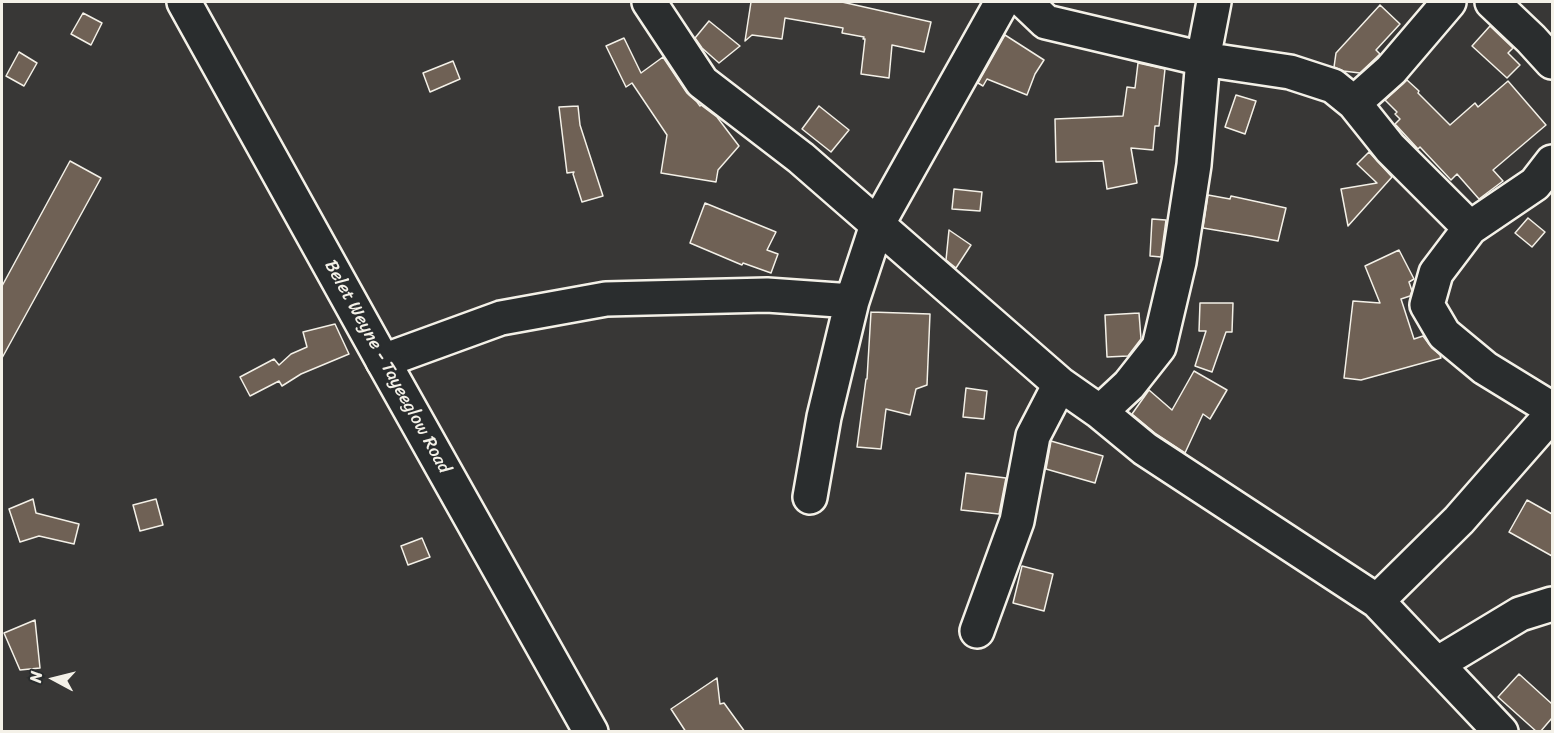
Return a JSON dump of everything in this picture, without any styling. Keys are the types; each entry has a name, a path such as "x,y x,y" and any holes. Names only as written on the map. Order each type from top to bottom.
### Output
{"street":[{"name":"Belet Weyne - Tayeeglow Road","path":"184,2 591,732"},
{"path":"649,2 702,82 801,158 1060,384 1100,412 1145,449 1377,601 1501,732"},
{"path":"810,497 824,417 852,301 877,225 1002,2"},
{"path":"1025,2 1046,22 1203,59 1290,72 1333,86 1354,103 1390,148 1470,228"},
{"path":"1100,412 1130,386 1159,347 1179,262 1194,165 1203,59 1214,2"},
{"path":"1354,103 1391,70 1449,2"},
{"path":"1492,2 1552,62"},
{"path":"1547,182 1470,228 1436,273 1427,305 1444,334 1452,341 1485,368 1552,409"},
{"path":"383,361 501,318 606,299 767,295 852,301"},
{"path":"977,631 1017,521 1032,436 1060,384"},
{"path":"1377,601 1459,520 1552,414"},
{"path":"1437,664 1520,614 1552,604"}],"building":[{"path":"751,2 842,2 931,22 924,52 892,45 889,78 861,74 865,39 842,33 843,28 785,18 782,39 752,35 745,41"},
{"path":"1380,5 1400,24 1376,50 1380,54 1360,73 1343,71 1334,67 1336,53"},
{"path":"83,13 102,23 91,45 71,34"},
{"path":"709,21 740,46 719,63 702,48 695,38"},
{"path":"1490,26 1513,48 1508,53 1520,65 1507,78 1472,46"},
{"path":"1005,35 1044,60 1035,74 1027,95 987,79 983,86 978,83"},
{"path":"624,38 641,73 663,57 687,93 700,106 717,117 739,146 718,170 716,182 661,173 667,135 632,83 626,87 606,46"},
{"path":"19,52 37,63 24,86 6,76"},
{"path":"453,61 460,79 430,92 423,73"},
{"path":"1138,63 1165,69 1159,126 1155,126 1153,150 1131,148 1137,183 1107,189 1103,161 1056,162 1055,119 1123,116 1127,87 1135,88"},
{"path":"1407,80 1450,125 1475,103 1478,107 1508,81 1546,125 1493,170 1503,181 1479,199 1457,174 1451,180 1395,124 1400,119 1395,114 1397,112 1385,100"},
{"path":"1236,95 1256,101 1245,134 1225,127"},
{"path":"578,106 580,125 603,196 582,202 574,172 567,173 559,107"},
{"path":"819,106 849,130 831,152 802,129"},
{"path":"1369,152 1392,177 1348,226 1341,189 1377,183 1357,164"},
{"path":"70,161 101,178 2,358 2,286"},
{"path":"954,189 982,192 980,211 952,209"},
{"path":"1208,195 1230,199 1231,196 1286,208 1278,241 1203,228"},
{"path":"705,203 776,232 767,250 778,254 771,273 743,263 742,265 690,243"},
{"path":"1528,218 1545,232 1532,247 1515,233"},
{"path":"1152,219 1166,220 1161,257 1150,256"},
{"path":"949,230 971,245 956,268 946,260"},
{"path":"1399,250 1414,279 1409,282 1412,291 1410,296 1401,299 1414,339 1423,336 1441,358 1361,380 1344,378 1353,301 1380,303 1365,266"},
{"path":"1200,303 1233,303 1232,332 1226,332 1212,372 1195,366 1206,331 1199,331"},
{"path":"871,312 930,314 927,385 916,389 910,415 886,409 881,449 857,447 867,379"},
{"path":"1139,313 1141,339 1128,356 1107,357 1105,315"},
{"path":"335,324 349,354 301,374 282,386 279,381 250,396 240,377 274,359 279,365 291,354 307,347 303,332"},
{"path":"1194,371 1227,390 1210,419 1203,414 1185,453 1156,434 1132,414 1149,390 1172,410"},
{"path":"966,388 987,391 984,419 963,417"},
{"path":"1051,441 1103,456 1095,483 1046,469"},
{"path":"966,473 1006,478 999,514 961,510"},
{"path":"33,499 36,513 79,524 74,544 39,536 20,542 9,509"},
{"path":"156,499 163,525 140,531 133,505"},
{"path":"1527,500 1552,514 1552,556 1509,532"},
{"path":"422,538 430,557 408,565 401,546"},
{"path":"1022,566 1053,574 1044,611 1013,603"},
{"path":"35,620 40,668 20,670 4,633"},
{"path":"1519,674 1552,704 1552,718 1540,732 1537,732 1498,697"},
{"path":"717,678 720,704 724,703 745,732 686,732 671,709"}]}
